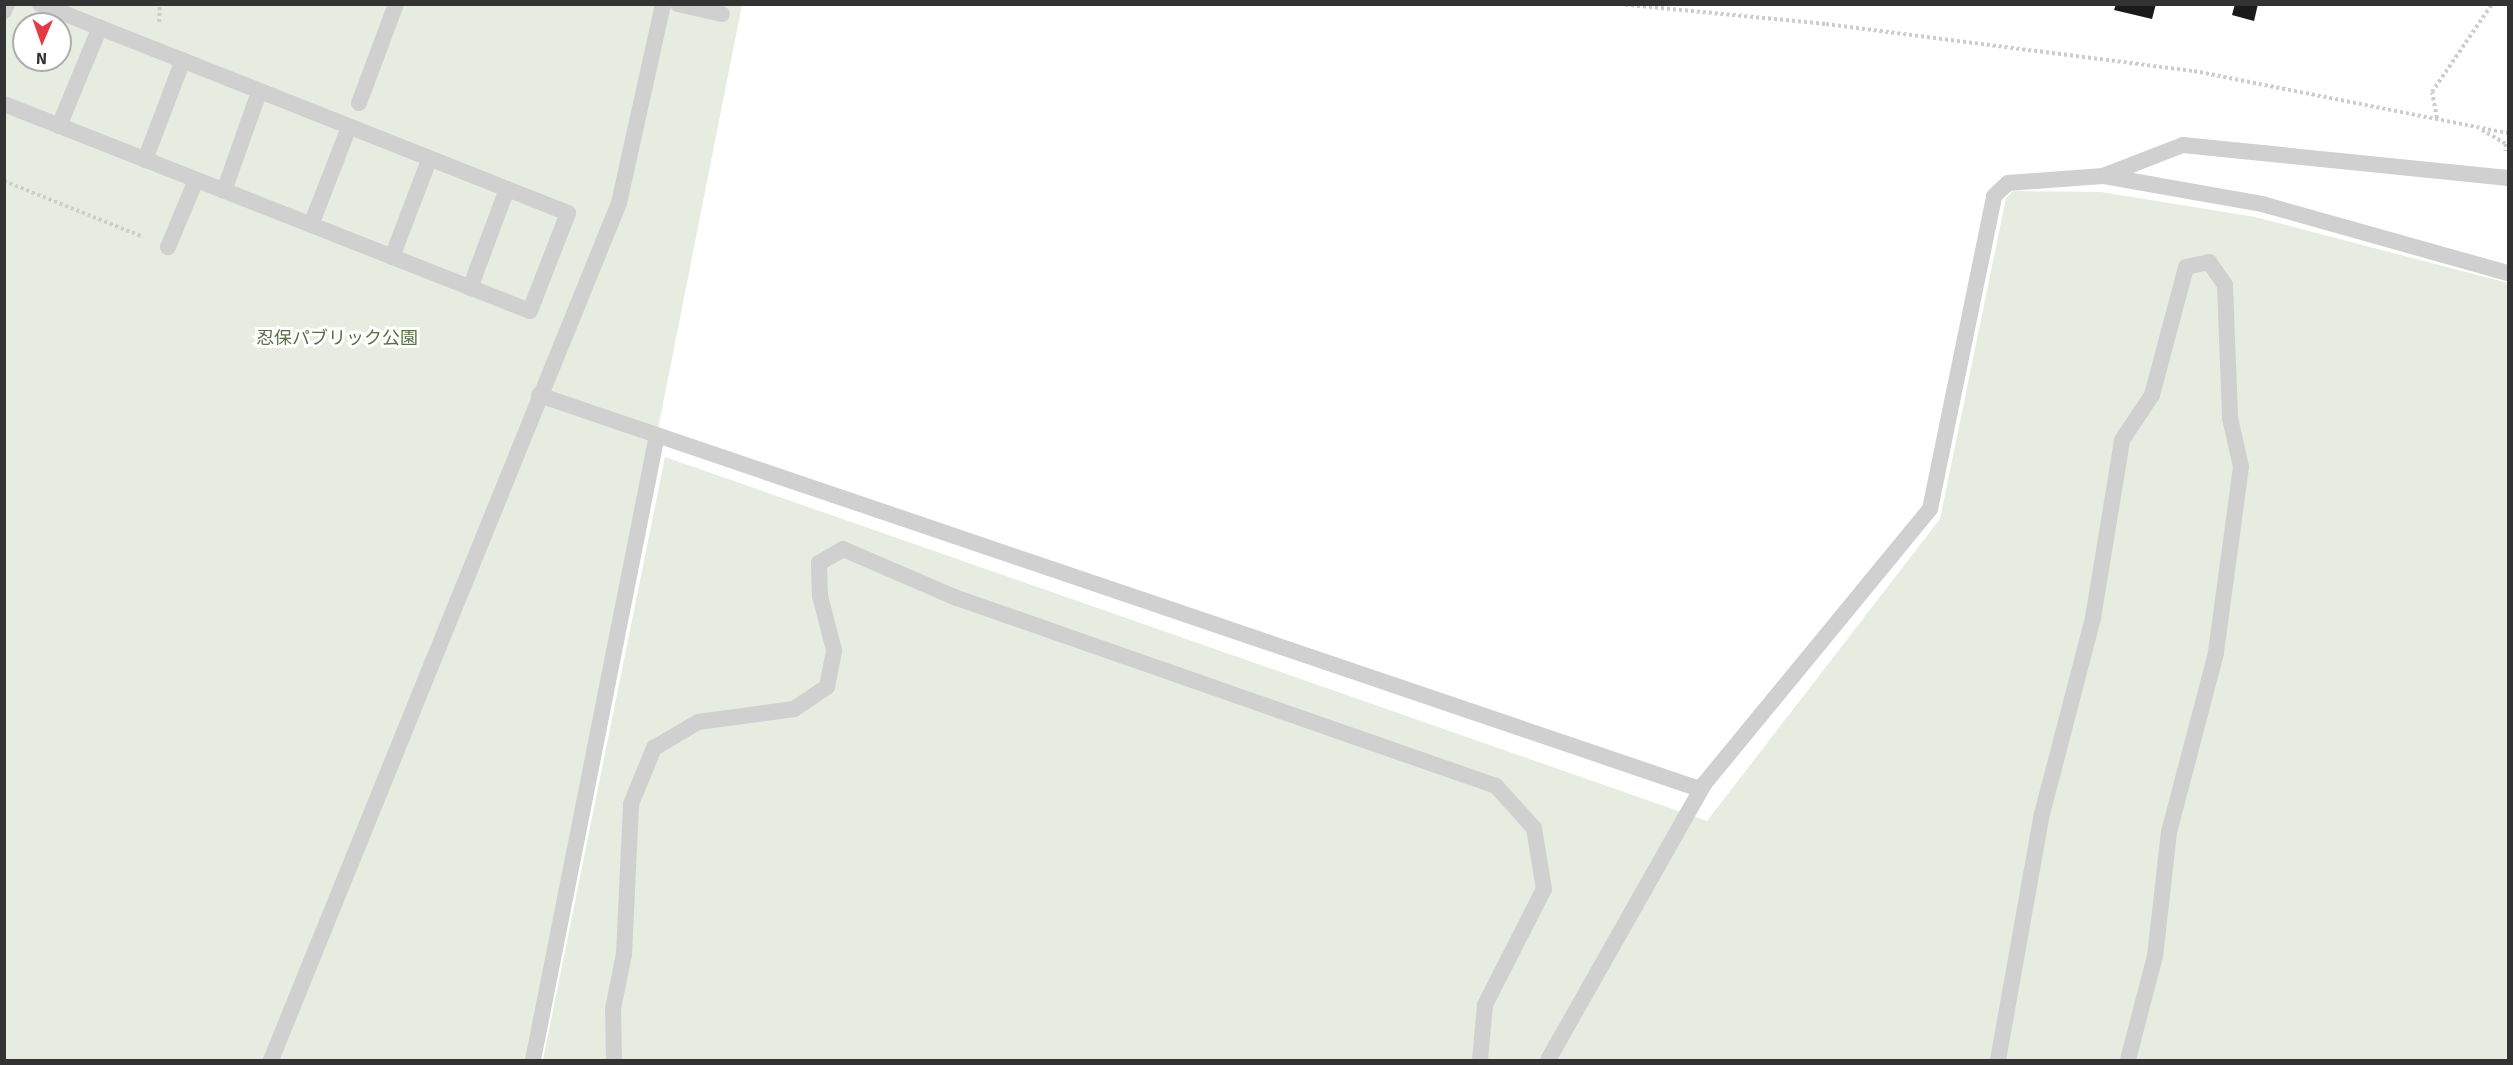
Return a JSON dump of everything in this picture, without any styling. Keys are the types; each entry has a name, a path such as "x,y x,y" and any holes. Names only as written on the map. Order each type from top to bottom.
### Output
{"lane":[{"path":"4,11 7,4"},
{"path":"4,104 530,311 568,213 429,160 40,4"},
{"path":"359,103 396,4"},
{"path":"271,1060 619,202 663,4"},
{"path":"678,4 722,14"},
{"path":"59,126 100,27"},
{"path":"145,160 183,60"},
{"path":"224,191 259,92"},
{"path":"311,225 349,127"},
{"path":"2103,176 2183,145 2508,178"},
{"path":"392,257 429,160"},
{"path":"539,395 1700,789 1930,509 1994,196 2008,183 2103,176 2262,204 2508,273"},
{"path":"168,248 196,180"},
{"path":"470,288 507,189"},
{"path":"1998,1060 2042,814 2093,618 2122,440 2152,395 2186,267 2209,262 2225,285 2230,418 2241,467 2217,653 2169,832 2155,956 2128,1060"},
{"path":"533,1060 657,435"},
{"path":"614,1060 612,1009 624,954 631,804 654,748 698,722 794,709 826,687 834,650 820,596 819,563 843,549 957,598 1496,786 1534,828 1544,889 1485,1005 1480,1060"},
{"path":"1548,1060 1705,783"}],"path":[{"path":"159,23 160,4"},
{"path":"1619,4 1826,24 2194,71 2508,133"},
{"path":"2437,118 2432,92 2492,4"},
{"path":"4,181 168,248"}],"green space":[{"name":"忍保パブリック公園","path":"5,5 742,5 533,1060 5,1060"},
{"path":"2013,191 2101,192 2255,217 2508,283 2508,1060 543,1060 665,457 1707,821 1940,519 2006,198"}],"building":[{"path":"2116,4 2156,4 2152,19 2114,10"},
{"path":"2235,4 2258,4 2254,21 2232,15"}]}
